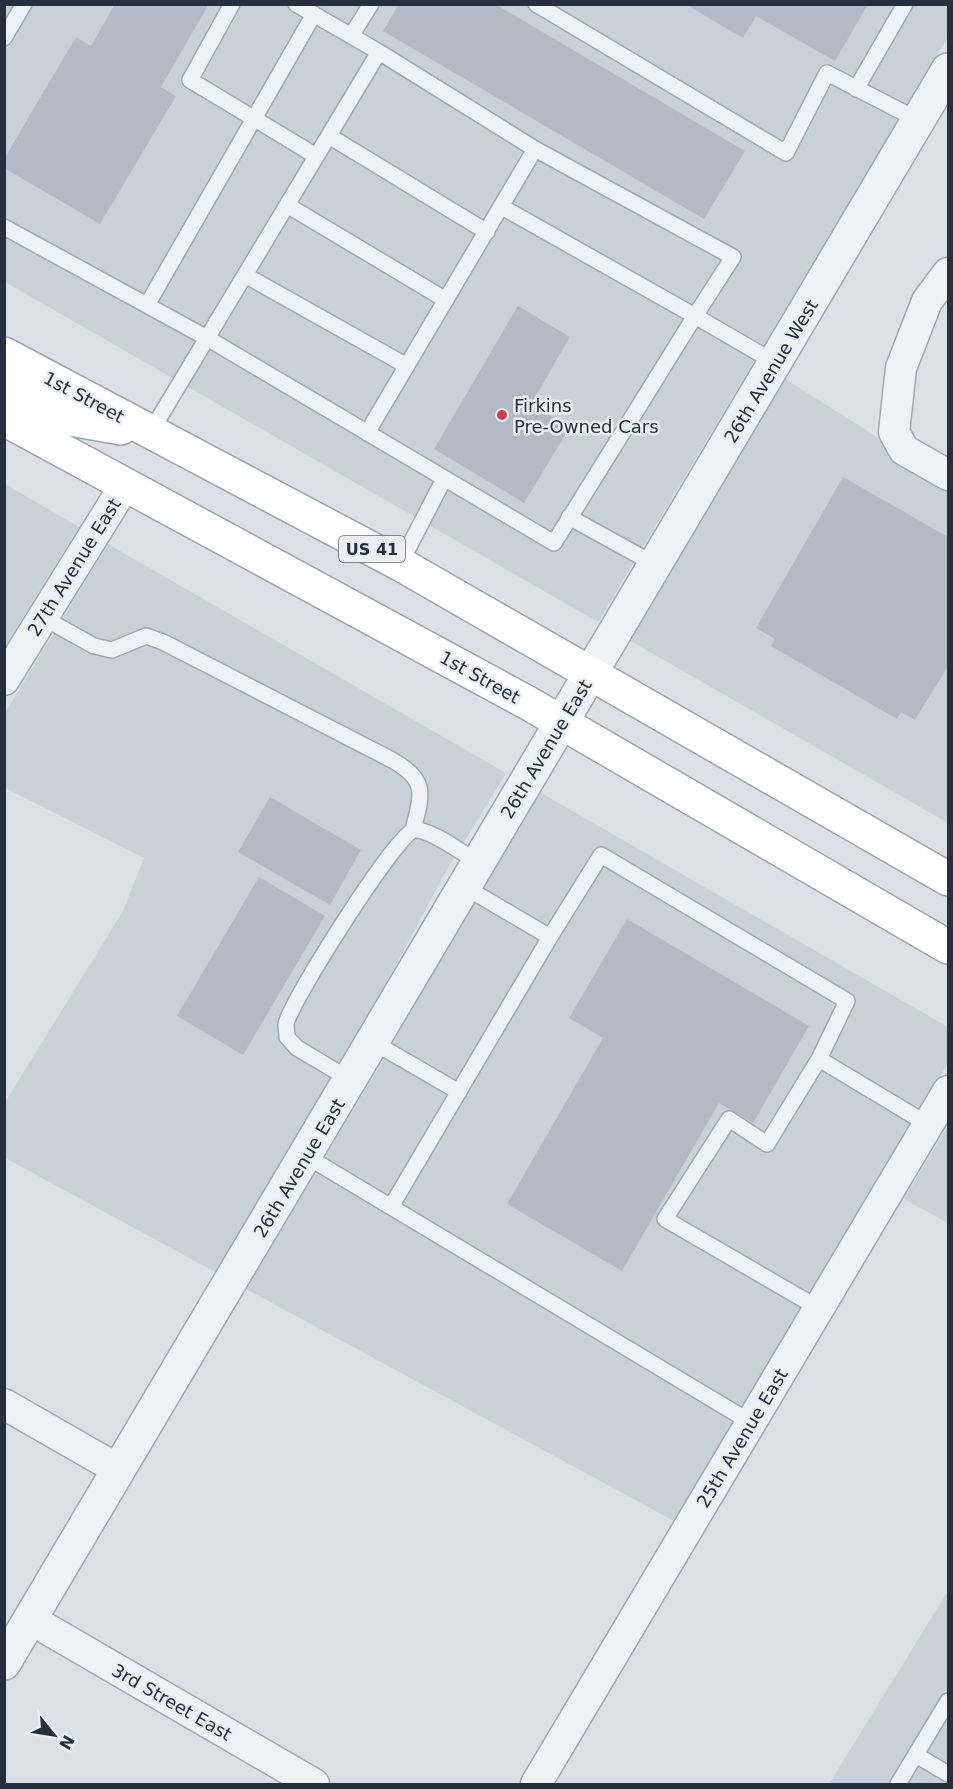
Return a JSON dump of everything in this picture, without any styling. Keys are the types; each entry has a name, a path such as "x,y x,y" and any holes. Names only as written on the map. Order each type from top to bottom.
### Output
{"main road":[{"name":"1st Street","path":"4,354 400,564 592,672 948,879"},
{"path":"4,384 65,418 150,433"},
{"name":"1st Street","path":"4,419 362,611 562,722 948,947"}],"street":[{"name":"26th Avenue West","path":"592,672 777,363 948,70"},
{"path":"948,273 927,301 901,368 894,432 904,450 948,475"},
{"name":"27th Avenue East","path":"4,680 125,485"},
{"name":"26th Avenue East","path":"4,1663 592,672"},
{"name":"25th Avenue East","path":"536,1785 948,1091"},
{"path":"4,1404 119,1470"},
{"name":"3rd Street East","path":"30,1619 314,1785"}],"lane":[{"path":"4,38 24,4"},
{"path":"232,4 190,80 316,156"},
{"path":"4,227 207,338 554,543 733,258 535,149 379,52 296,4"},
{"path":"351,36 371,4"},
{"path":"536,4 786,153 827,72 918,120"},
{"path":"856,89 905,4"},
{"path":"147,305 314,14"},
{"path":"150,433 379,52"},
{"path":"329,136 487,232"},
{"path":"367,433 535,149"},
{"path":"287,205 446,300"},
{"path":"502,207 777,363"},
{"path":"245,275 407,366"},
{"path":"400,564 444,479"},
{"path":"569,516 656,565"},
{"path":"42,617 94,646 112,650 146,636 163,642 408,769 417,779 422,791 413,830"},
{"path":"351,1080 297,1048 287,1037 286,1023 374,874 403,836 413,830 427,832 472,875 550,937"},
{"path":"392,1205 601,855 847,1001 819,1059 767,1144 729,1119 665,1218 820,1309"},
{"path":"373,1042 459,1092"},
{"path":"819,1059 929,1125"},
{"path":"306,1156 392,1205 752,1423"},
{"path":"898,1785 948,1701"},
{"path":"916,1755 948,1774"}],"shaded area":[{"path":"5,5 948,5 948,37 598,622 5,282"},
{"path":"784,378 880,439 897,463 948,492 948,823 627,639"},
{"path":"5,484 79,527 5,647"},
{"path":"108,544 506,773 444,875 359,1034 217,1273 5,1158 4,1104 123,911 144,858 5,788 5,713"},
{"path":"536,790 948,1027 948,1063 674,1521 246,1289 396,1038 473,892"},
{"path":"948,1126 948,1223 904,1199"},
{"path":"948,1591 948,1784 829,1784"}],"building":[{"path":"115,4 209,4 161,87 176,96 100,224 4,168 4,159 76,37 91,46"},
{"path":"399,4 495,4 745,151 704,219 383,31"},
{"path":"685,4 868,4 835,61 756,16 743,38"},
{"name":"Firkins Pre-Owned Cars","path":"518,306 570,337 531,404 570,427 524,503 434,449"},
{"path":"843,477 948,537 948,666 915,720 901,712 897,719 771,646 775,639 756,628"},
{"path":"270,797 361,850 330,905 238,852"},
{"path":"259,877 325,916 243,1055 177,1016"},
{"path":"627,919 809,1026 753,1123 719,1103 622,1271 507,1204 603,1038 569,1018"}],"place":[{"name":"Firkins Pre-Owned Cars","path":"502,415"}]}
